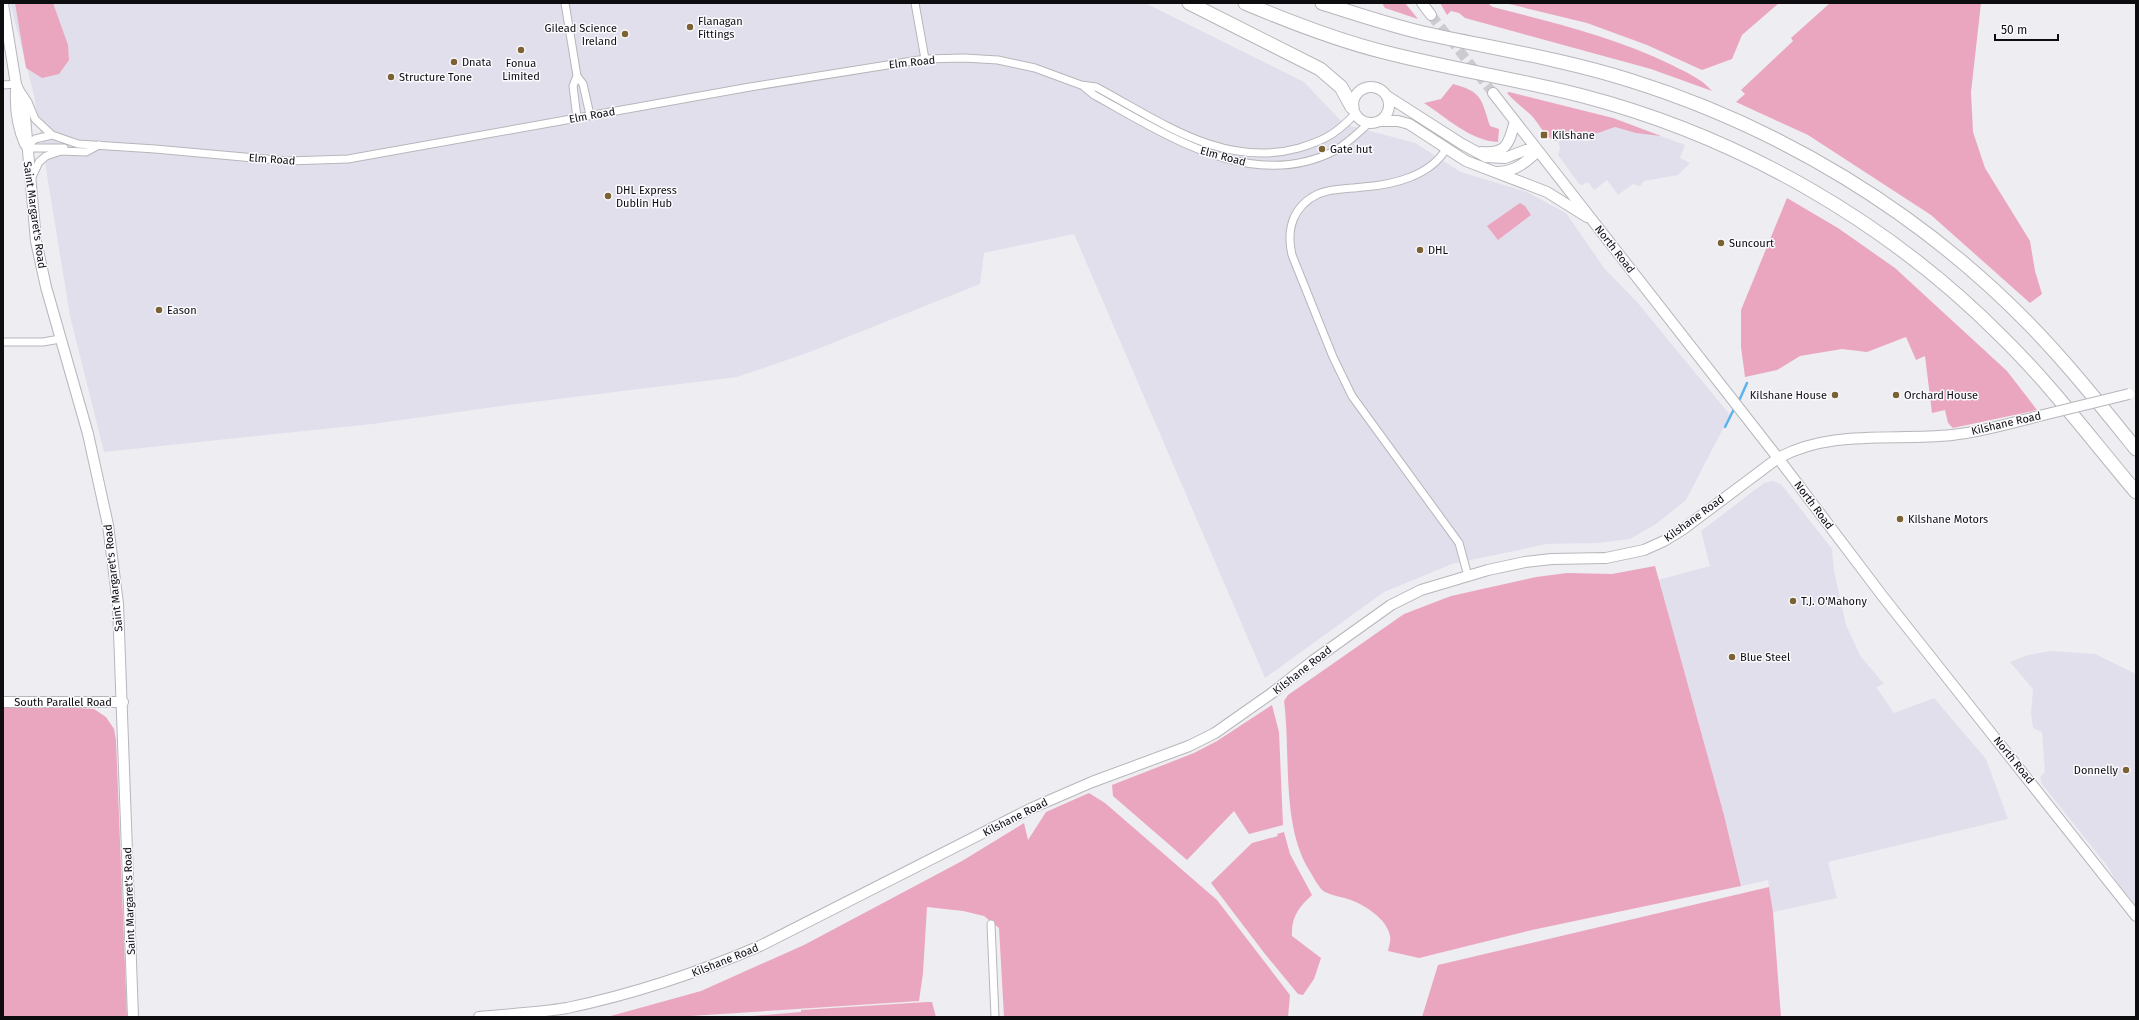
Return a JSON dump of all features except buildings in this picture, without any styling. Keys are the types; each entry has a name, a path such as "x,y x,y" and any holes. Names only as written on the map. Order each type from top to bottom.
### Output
{"highway":[{"path":"1189,3 1320,69 1341,87 1354,110"},
{"path":"1245,3 1290,22 1382,51 1583,96 1639,113 1693,133 1757,162 1803,186 1888,240 1935,276 2002,336 2053,391 2136,492"},
{"path":"1322,3 1408,29 1573,64 1629,80 1680,98 1739,122 1790,146 1853,182 1900,213 1984,280 2036,331 2136,449"}],"main road":[{"path":"1422,3 1431,15"},
{"name":"Saint Margaret's Road","path":"3,4 16,84 15,104 18,129 26,148 31,181 36,240 46,287 88,434 108,526 118,604 123,702 133,1017"},
{"path":"1538,151 1526,150 1505,158 1486,157 1387,96 1378,88 1365,87 1355,95 1354,110 1364,122 1398,121 1409,124 1446,149 1481,168 1547,192 1591,218"},
{"name":"North Road","path":"1493,93 1778,458 1884,598 2136,916"},
{"path":"1380,121 1387,113 1389,108 1387,96"},
{"path":"1476,152 1501,150 1508,144 1515,121"},
{"path":"1495,172 1507,171 1524,164 1538,151"},
{"name":"Kilshane Road","path":"479,1017 566,1008 632,994 710,967 760,946 1038,805 1190,746 1215,733 1392,605 1421,590 1468,576 1525,562 1552,559 1606,558 1644,550 1664,541 1682,530 1778,458 1793,450 1814,443 1842,439 1952,435 1986,429 2133,393"},
{"name":"South Parallel Road","path":"3,702 123,702"}],"street":[{"path":"565,3 577,76 583,84 590,115"},
{"path":"915,3 925,59"},
{"name":"Elm Road","path":"16,84 28,102 35,119 52,135 78,144 288,161 332,160 809,77 925,59 964,58 998,60 1035,68 1081,85 1096,87 1205,144 1236,152 1264,154 1290,150 1322,141 1338,132 1354,110"},
{"path":"577,76 573,86 577,118"},
{"path":"3,85 16,84"},
{"name":"Elm Road","path":"1081,85 1094,95 1180,142 1232,161 1261,164 1292,164 1325,155 1344,145 1369,123"},
{"path":"26,148 35,139 52,135"},
{"name":"Elm Road","path":"26,148 65,148 78,144"},
{"name":"Elm Road","path":"31,181 39,162 46,156 61,151 86,152 99,145"},
{"path":"1446,149 1437,161 1419,173 1403,180 1368,187 1338,190 1320,194 1307,201 1296,213 1291,225 1288,239 1292,255 1341,376 1352,396 1459,543 1468,576"},
{"path":"3,342 43,342 60,339"},
{"path":"991,924 995,1017"}],"shaded area":[{"path":"10,3 1145,3 1304,82 1344,124 1415,143 1461,172 1527,192 1566,213 1604,268 1637,302 1730,415 1686,500 1656,524 1630,539 1597,543 1547,544 1452,564 1384,592 1265,678 1074,234 984,253 980,284 810,352 737,377 509,405 372,424 104,452 70,316 34,95"},
{"path":"15,3 53,3 68,45 69,60 59,74 42,78 26,68"},
{"path":"1382,3 1405,3 1418,19 1385,8"},
{"path":"1440,3 1487,3 1493,7 1561,25 1629,46 1688,73 1708,86 1712,91 1651,69 1465,18 1459,13 1451,11 1447,15"},
{"path":"1505,3 1779,3 1742,35 1732,59 1702,70 1647,45 1587,23"},
{"path":"1830,3 1981,3 1971,92 1973,132 1985,168 2030,241 2035,271 2042,294 2030,303 1931,215 1808,135 1736,102 1745,94 1741,90 1793,41 1791,38"},
{"path":"1453,84 1470,90 1476,94 1485,109 1490,126 1499,129 1498,142 1478,138 1450,122 1424,103 1441,99"},
{"path":"1509,92 1613,118 1661,136 1636,133 1615,127 1598,133 1583,132 1555,141 1542,130 1532,116 1507,93"},
{"path":"1613,118 1685,145 1680,158 1690,163 1678,175 1644,181 1640,186 1633,184 1618,195 1607,180 1594,190 1588,182 1582,185 1579,184 1558,155 1560,148 1557,138"},
{"path":"1787,198 1838,228 1895,268 2007,371 2037,410 1953,428 1948,423 1945,410 1932,413 1925,356 1916,360 1906,337 1867,352 1842,349 1800,356 1777,370 1745,377 1741,347 1741,310"},
{"path":"1520,203 1525,206 1531,215 1498,240 1487,226"},
{"path":"1773,481 1781,484 1832,549 1834,571 1846,625 1861,657 1884,684 1876,687 1894,713 1934,698 1986,759 2008,819 1828,862 1837,898 1773,912 1768,880 1741,886 1724,815 1658,580 1710,566 1701,531 1764,483"},
{"path":"1655,566 1724,815 1741,886 1532,930 1419,958 1388,951 1390,936 1385,924 1375,914 1357,903 1323,890 1318,885 1300,852 1294,832 1289,788 1284,701 1288,695 1404,614 1451,596 1536,577 1567,573 1612,574"},
{"path":"2051,651 2095,654 2136,674 2136,908 2118,885 2108,867 2042,784 2040,777 2045,772 2042,732 2033,728 2031,714 2033,689 2010,662 2028,655"},
{"path":"1272,705 1279,732 1283,825 1249,834 1234,811 1187,860 1113,796 1112,785 1194,753 1217,741"},
{"path":"3,706 46,706 94,709 106,717 114,729 116,740 127,1017 3,1017"},
{"path":"1089,793 1105,803 1217,900 1290,995 1288,1017 1004,1017 999,928 984,916 963,911 927,907 923,973 919,1001 675,1017 607,1017 701,991 804,945 962,861 1024,823 1028,840 1046,812"},
{"path":"1284,832 1290,854 1312,895 1303,904 1294,918 1292,936 1321,958 1314,979 1303,995 1298,994 1265,954 1211,883 1252,843 1278,836 1277,834"},
{"path":"1769,887 1773,912 1781,1017 1422,1017 1438,965"},
{"path":"932,1002 936,1017 739,1017 801,1012 801,1010"}],"waterway":[{"path":"1738,403 1747,383"},
{"path":"1725,427 1735,407"}],"tunnel":[{"path":"1431,15 1493,93"}],"place":[{"name":"Flanagan Fittings","path":"690,27"},
{"name":"Gilead Science Ireland","path":"625,34"},
{"name":"Fonua Limited","path":"521,50"},
{"name":"Dnata","path":"454,62"},
{"name":"Structure Tone","path":"391,77"},
{"name":"Kilshane","path":"1544,135"},
{"name":"Gate hut","path":"1322,149"},
{"name":"DHL Express Dublin Hub","path":"608,196"},
{"name":"Suncourt","path":"1721,243"},
{"name":"DHL","path":"1420,250"},
{"name":"Eason","path":"159,310"},
{"name":"Kilshane House","path":"1835,395"},
{"name":"Orchard House","path":"1896,395"},
{"name":"Kilshane Motors","path":"1900,519"},
{"name":"T.J. O'Mahony","path":"1793,601"},
{"name":"Blue Steel","path":"1732,657"},
{"name":"Donnelly","path":"2126,770"}]}
